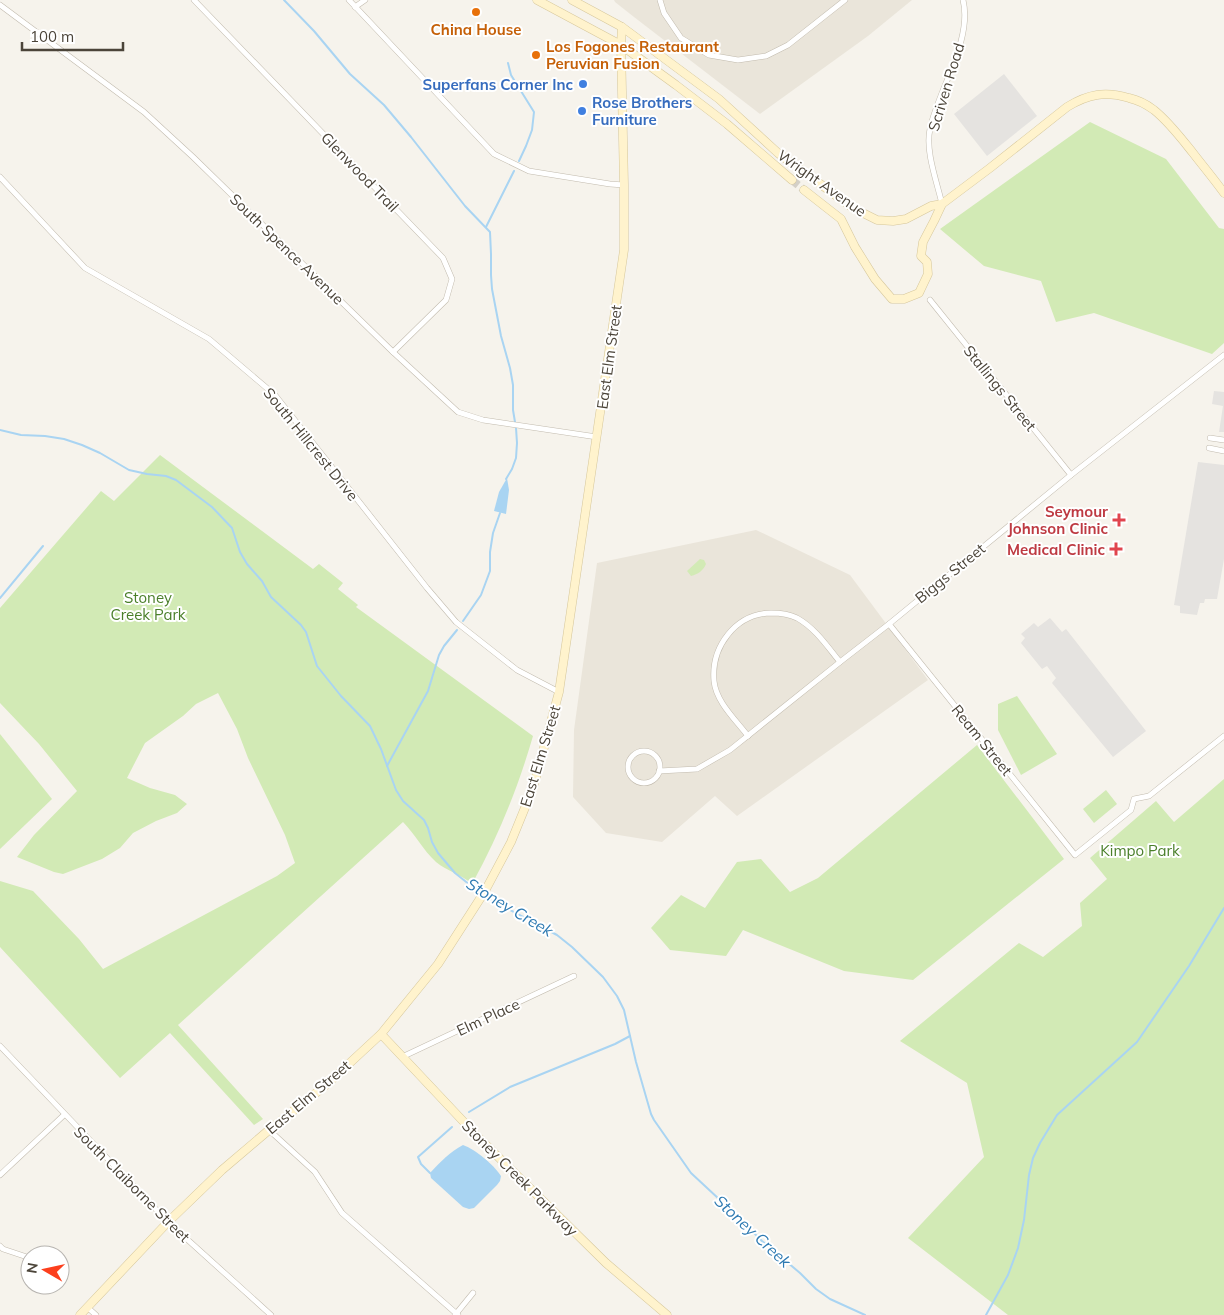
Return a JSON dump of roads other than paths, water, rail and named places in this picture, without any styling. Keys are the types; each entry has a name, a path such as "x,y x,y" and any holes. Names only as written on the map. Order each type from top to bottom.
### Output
{"street":[{"name":"Glenwood Trail","path":"194,0 443,258 452,279 446,300 393,352"},
{"path":"349,0 494,154 530,171 624,185"},
{"path":"355,7 365,0"},
{"name":"Wright Avenue","path":"537,0 621,45 728,124 792,180"},
{"name":"Wright Avenue","path":"572,0 622,27 718,99 778,153 853,208 877,220 893,221 906,219 931,206 942,204"},
{"path":"660,0 664,13 681,38 709,55 738,60 766,56 788,45 845,0"},
{"name":"Scriven Road","path":"942,204 931,157 930,130 964,27 965,6 963,0"},
{"name":"South Spence Avenue","path":"0,6 144,112 193,157 393,352 458,412 483,420 597,437"},
{"name":"East Elm Street","path":"80,1315 168,1222 222,1170 326,1085 381,1034 438,964 485,891 510,842 533,788 559,692 624,250 622,27"},
{"path":"942,204 1066,107 1078,100 1104,93 1138,100 1153,109 1168,123 1224,192"},
{"name":"South Hillcrest Drive","path":"0,177 85,268 210,339 275,395 456,622 517,670 559,692"},
{"name":"Wright Avenue","path":"804,190 841,219 875,279 892,299 904,299 919,293 928,274 927,262 921,256 923,242 942,204"},
{"name":"Stallings Street","path":"930,300 1071,475"},
{"name":"Biggs Street","path":"659,771 697,769 730,750 889,624 1071,475 1224,356"},
{"path":"1210,438 1224,440"},
{"path":"1209,448 1224,451"},
{"path":"748,736 720,700 714,683 714,663 720,644 731,630 745,620 761,614 779,613 795,617 811,627 840,662"},
{"name":"Ream Street","path":"889,624 1075,855 1131,810 1134,798 1149,796 1224,736"},
{"path":"641,750 652,753 658,759 659,771 654,779 648,782 638,782 630,775 628,764 633,754 641,750"},
{"name":"Elm Place","path":"402,1057 574,976"},
{"name":"Stoney Creek Parkway","path":"381,1034 478,1138 599,1256 667,1315"},
{"name":"South Claiborne Street","path":"0,1046 168,1222 272,1315"},
{"path":"0,1175 64,1115"},
{"path":"269,1130 315,1172 342,1213 456,1314 474,1293"},
{"path":"0,1246 3,1249 20,1255"},
{"path":"87,1307 96,1315"}],"water":[{"path":"507,478 509,490 506,514 494,511 499,492"},
{"path":"463,1145 484,1158 501,1176 497,1185 474,1208 469,1209 463,1207 431,1178 430,1173 445,1158"}],"waterway":[{"path":"284,0 314,31 350,74 384,105 465,206 490,232 492,289 513,385 513,410 517,443 516,458 506,479"},
{"path":"508,63 511,75 534,112 532,130 519,161"},
{"path":"486,227 514,171"},
{"name":"Stoney Creek","path":"0,430 21,435 64,439 82,445 129,470 166,476 176,480 212,507 232,528 240,552 247,564 262,581 271,597 306,632 317,666 341,696 370,726 381,749 396,790 403,801 424,820 438,853 455,873 480,893"},
{"path":"463,621 481,595 490,571 493,533 500,513"},
{"path":"0,598 43,546"},
{"path":"387,766 428,691 439,655 457,630"},
{"name":"Stoney Creek","path":"484,896 557,935 603,977 617,996 624,1010 651,1114 691,1173 762,1241 816,1289 830,1299 865,1315"},
{"path":"986,1315 1008,1275 1018,1248 1024,1220 1029,1175 1033,1158 1040,1143 1057,1115 1137,1042 1189,966 1224,908"},
{"path":"469,1112 510,1087 630,1036"},
{"path":"430,1173 421,1164 418,1157 452,1127"}],"tunnel":[{"path":"792,180 804,190"}],"place":[{"name":"China House","path":"476,12"},
{"name":"Los Fogones Restaurant Peruvian Fusion","path":"536,55"},
{"name":"Superfans Corner Inc","path":"583,84"},
{"name":"Rose Brothers Furniture","path":"582,111"},
{"name":"Seymour Johnson Clinic","path":"1119,520"},
{"name":"Medical Clinic","path":"1116,549"}],"park label":[{"name":"Stoney Creek Park","path":"148,606"},
{"name":"Kimpo Park","path":"1140,850"}]}
